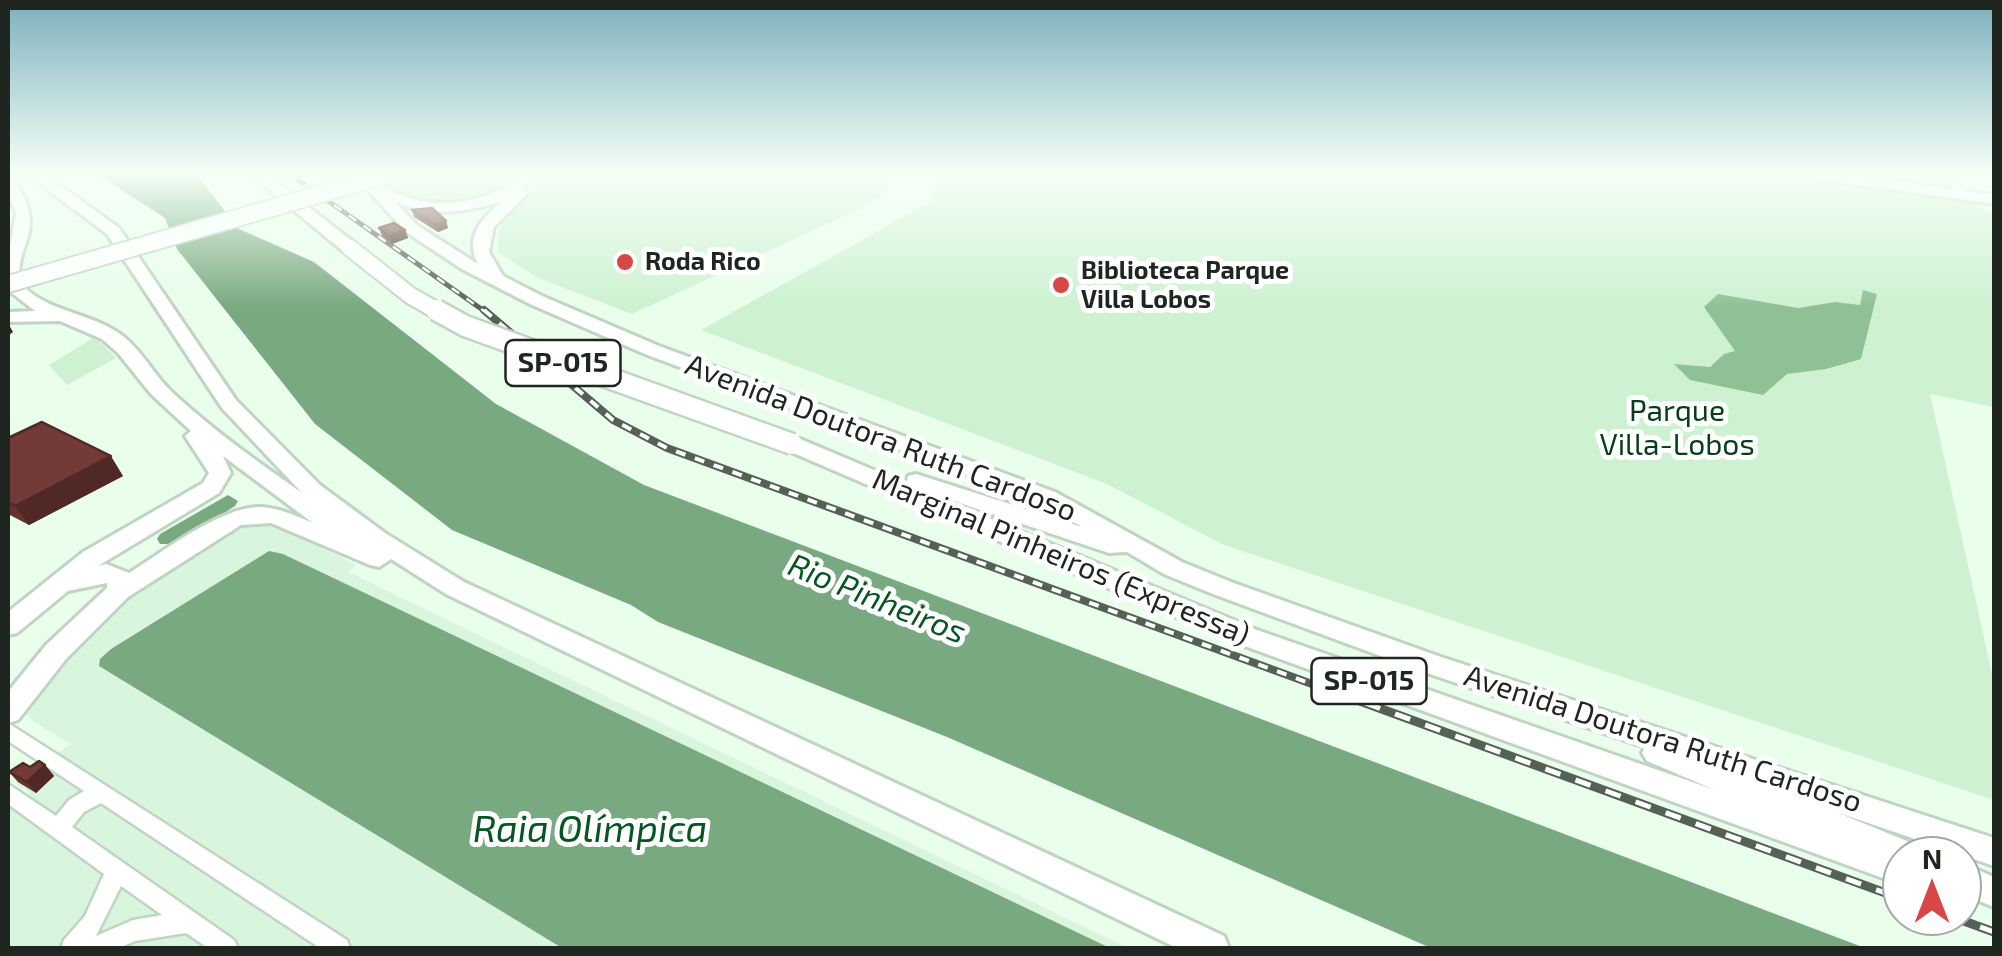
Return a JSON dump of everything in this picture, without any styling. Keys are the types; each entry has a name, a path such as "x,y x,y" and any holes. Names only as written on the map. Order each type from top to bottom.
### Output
{"highway":[{"path":"24,219 25,230 10,281 32,302 97,327 120,342 163,395 295,500 380,558"},
{"path":"96,219 113,231 229,404 312,490 376,539 455,588"},
{"path":"8,270 191,219"},
{"path":"8,284 234,219"},
{"name":"Marginal Pinheiros (Expressa)","path":"313,219 411,296 465,326 792,444 1248,637 1882,863"},
{"name":"Avenida Doutora Ruth Cardoso","path":"403,219 498,281 635,343 1047,498 1173,568 1289,613 1994,852"},
{"path":"493,219 484,230 482,252 498,281"},
{"path":"8,317 62,316"},
{"path":"8,626 51,588 216,483 220,473 215,460 168,408 163,395"},
{"path":"846,466 882,470 1055,524 1173,568"},
{"path":"8,712 56,652 119,592 200,537 233,520 256,514 276,516 455,588 1212,948"},
{"path":"51,588 106,573 120,579 119,592"},
{"path":"1564,708 1596,729 1882,845"}],"street":[{"path":"8,731 339,948"},
{"path":"8,793 226,948"},
{"path":"60,831 62,822 81,803 104,794"},
{"path":"72,948 93,923 116,871"},
{"path":"95,948 133,931 186,922"}],"shaded area":[{"path":"1863,290 1877,294 1861,359 1787,374 1763,395 1690,380 1674,364 1710,367 1724,354 1735,351 1704,307 1718,294 1798,308 1835,302 1860,305"},
{"name":"Raia Olímpica","path":"266,519 356,565 348,572 1128,948 8,948 8,809 30,793 15,783 70,744 20,709 105,615 157,573 236,524"}],"green space":[{"path":"505,219 839,219 632,314 538,278 499,253 500,228"},
{"name":"Parque Villa-Lobos","path":"900,219 1994,219 1994,407 1930,394 1994,683 1994,800 1224,545 1107,484 701,330"},
{"path":"95,337 116,358 67,385 49,365"}],"water":[{"name":"Rio Pinheiros","path":"165,219 231,219 239,229 314,262 496,404 644,485 1865,948 1431,948 947,737 658,622 631,605 452,530 315,424 177,249"},
{"name":"Raia Olímpica","path":"269,551 283,554 1110,948 562,948 99,666 100,659 111,649"}],"building":[{"path":"426,219 446,221 436,225"},
{"path":"394,223 405,230 389,236 379,228"},
{"path":"42,422 111,456 15,506 8,502 8,438"},
{"path":"39,761 45,765 27,782 9,772 23,763 30,767"}],"waterway":[{"path":"168,539 228,501"}],"railway":[{"path":"353,219 487,313"},
{"path":"484,310 613,420 667,448 1342,695"},
{"path":"1335,692 1882,892"},
{"path":"1982,928 1994,932"}],"place":[{"name":"Roda Rico","path":"625,262"},
{"name":"Biblioteca Parque Villa Lobos","path":"1061,285"}]}
